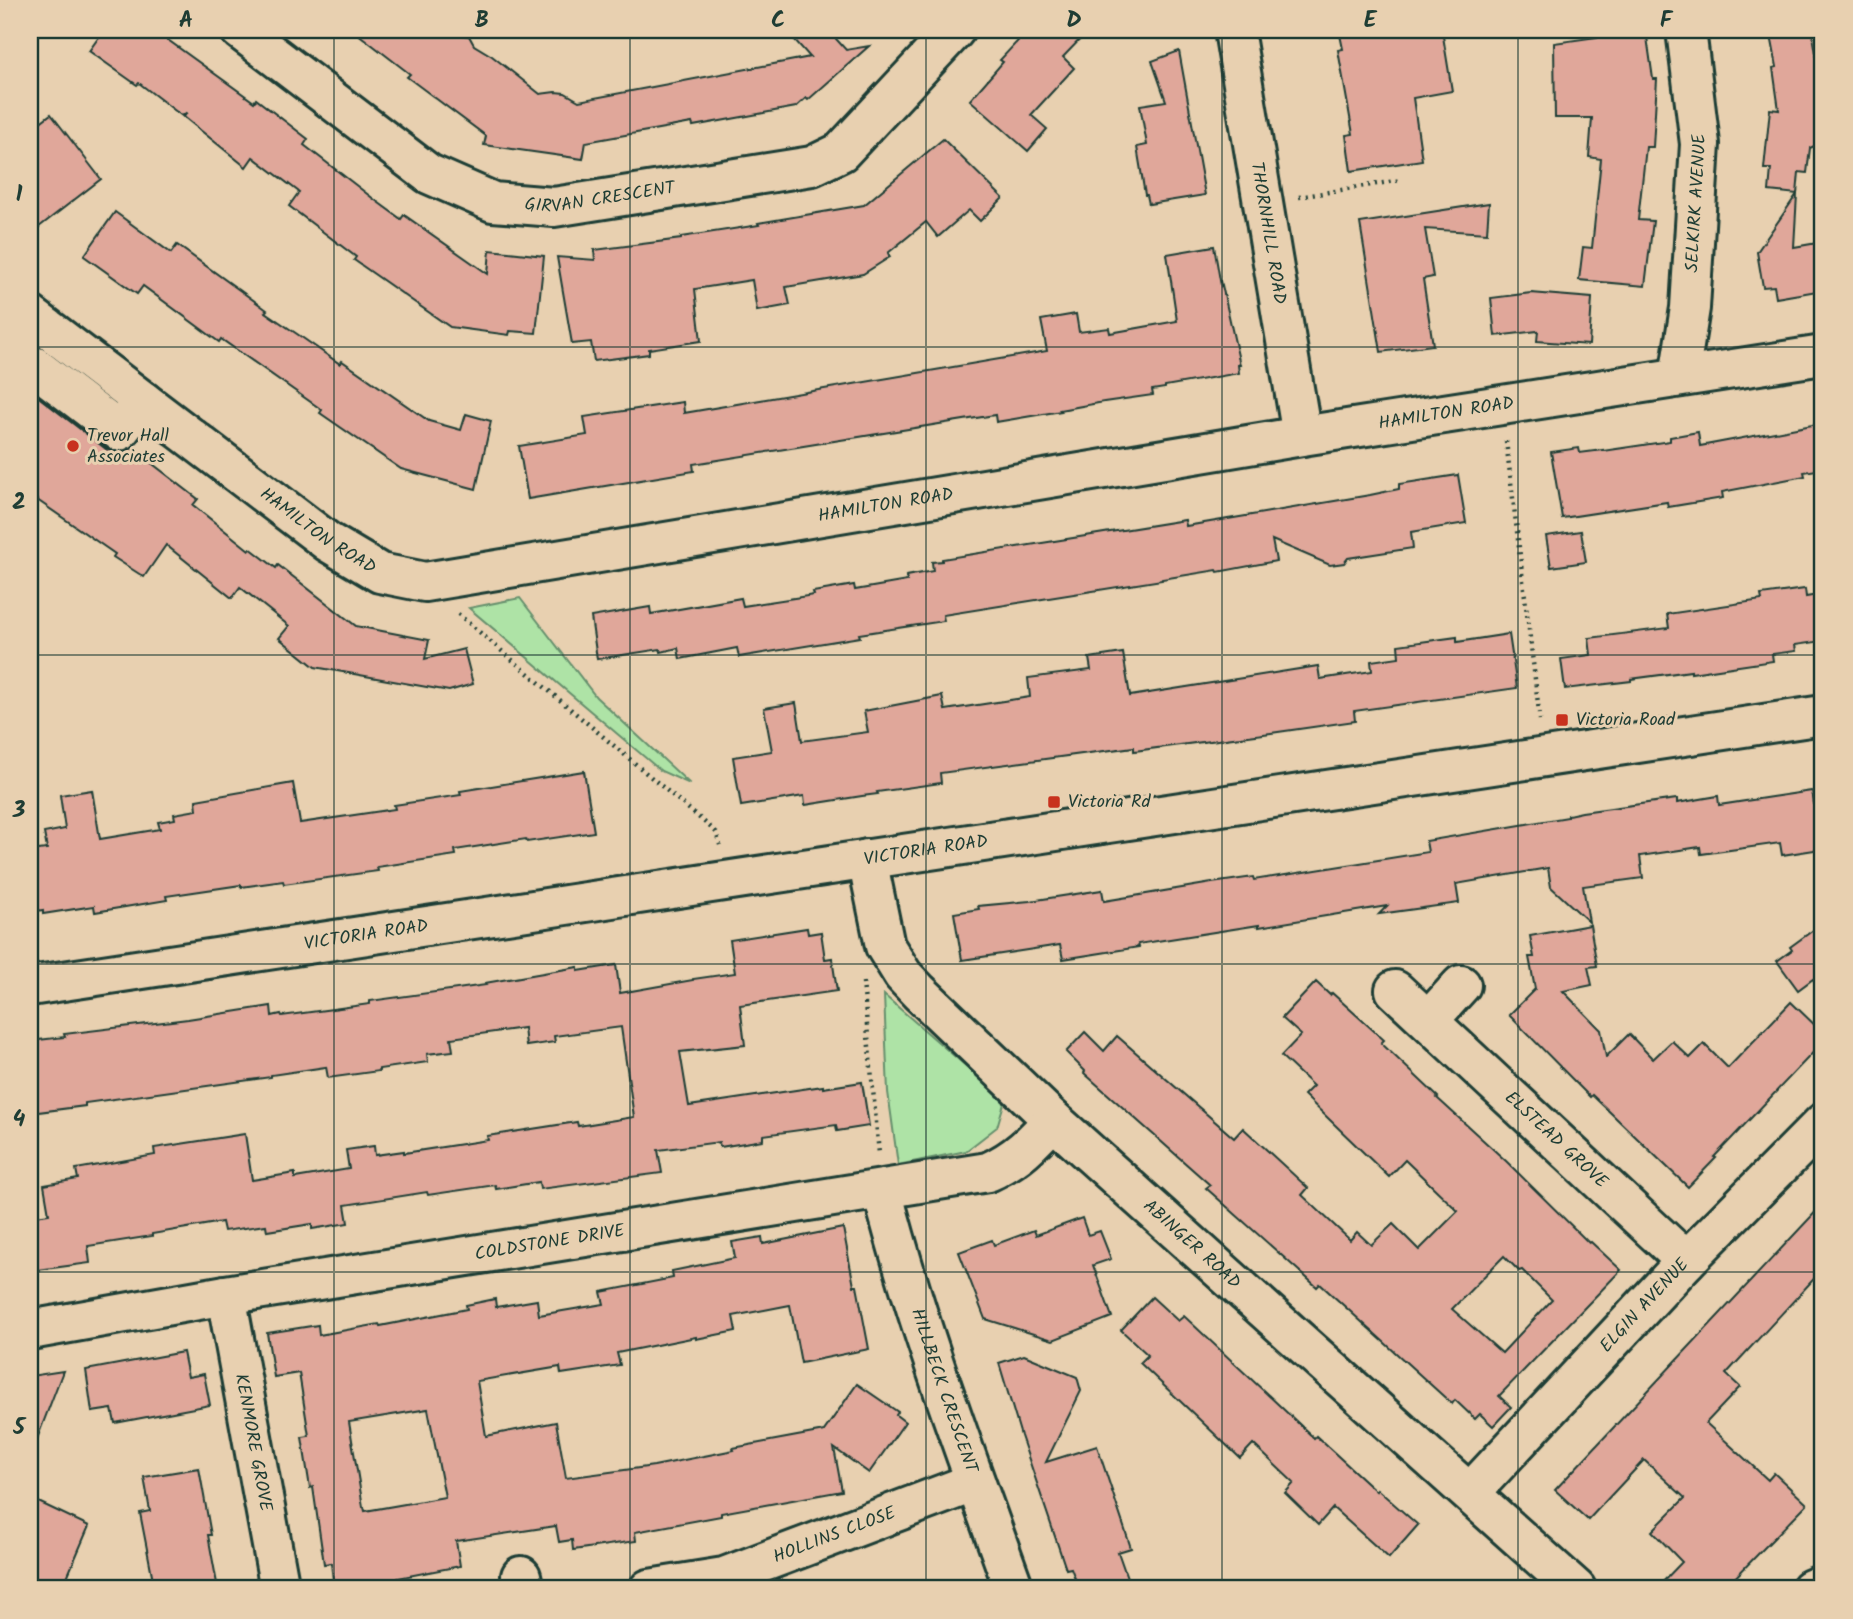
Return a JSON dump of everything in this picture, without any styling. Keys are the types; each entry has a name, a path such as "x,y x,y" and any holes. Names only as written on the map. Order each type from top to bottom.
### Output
{"street":[{"name":"GIRVAN CRESCENT","path":"240,30 429,174 494,202 554,207 812,166 841,152 955,30"},
{"name":"THORNHILL ROAD","path":"1234,30 1302,436"},
{"name":"SELKIRK AVENUE","path":"1679,377 1690,308 1700,144 1686,30"},
{"name":"HAMILTON ROAD","path":"30,315 328,542 380,573 425,582 1302,436 1823,355"},
{"path":"30,371 34,366 119,430 143,401"},
{"name":"VICTORIA ROAD","path":"30,986 1823,715"},
{"name":"ABINGER ROAD","path":"867,859 885,946 903,975 1053,1119 1576,1589"},
{"path":"1429,1020 1461,985"},
{"name":"ELSTEAD GROVE","path":"1395,990 1686,1261"},
{"name":"COLDSTONE DRIVE","path":"30,1330 226,1295 988,1172 1018,1156 1053,1119"},
{"name":"ELGIN AVENUE","path":"1470,1493 1686,1261 1823,1123"},
{"name":"HILLBECK CRESCENT","path":"882,1190 903,1267 1014,1589"},
{"name":"KENMORE GROVE","path":"226,1295 280,1589"},
{"name":"HOLLINS CLOSE","path":"649,1589 724,1577 975,1482"},
{"path":"1811,1589 1823,1584"}],"path":[{"path":"1263,203 1401,180"},
{"path":"1502,405 1544,758"},
{"path":"445,579 457,614 716,832 729,880"},
{"path":"880,927 861,946 882,1190"}],"green space":[{"path":"520,598 596,697 690,784 661,771 469,608"},
{"path":"884,995 1005,1100 997,1127 966,1151 898,1165 888,1092"}],"building":[{"path":"104,30 154,30 254,102 256,99 308,139 304,145 401,219 404,215 488,274 490,250 544,256 536,333 510,331 509,335 450,327 354,260 356,257 289,206 299,192 253,157 246,167 184,117 187,112 182,116 139,83 137,85 89,51"},
{"path":"353,30 433,30 469,36 474,45 540,94 565,93 579,101 810,57 786,30 828,30 846,50 869,46 808,100 806,98 796,107 586,142 583,159 484,145 486,136 407,77 410,74"},
{"path":"1028,30 1089,30 1063,57 1074,68 1031,115 1047,129 1028,151 970,100 1003,62 1000,60"},
{"path":"1339,30 1442,30 1452,91 1413,98 1422,160 1351,171 1346,135 1353,134 1338,50 1343,49"},
{"path":"1646,30 1653,79 1657,79 1653,147 1646,147 1638,220 1653,221 1645,286 1579,280 1583,247 1592,248 1601,159 1589,157 1592,118 1555,118 1554,43"},
{"path":"1770,30 1812,30 1823,93 1823,142 1810,148 1807,173 1799,172 1797,194 1769,191 1771,169 1764,169 1770,109 1779,110 1773,68 1777,67"},
{"path":"1179,51 1205,195 1149,204 1137,147 1147,145 1140,105 1166,101 1152,61"},
{"path":"51,114 101,179 30,234 30,130"},
{"path":"943,139 1003,198 980,221 969,210 938,237 926,222 888,253 890,257 863,274 786,287 790,305 757,311 752,280 695,289 701,341 649,349 649,354 594,361 591,342 572,344 557,257 595,260 594,250 681,239 864,205"},
{"path":"1797,194 1794,247 1823,242 1823,290 1776,298 1774,286 1763,287 1757,252"},
{"path":"1489,203 1487,233 1425,229 1433,277 1423,279 1433,345 1381,352 1360,223"},
{"path":"115,212 171,253 177,245 267,310 265,312 429,421 461,430 466,414 491,421 476,489 401,469 320,413 322,410 221,339 219,342 143,286 137,294 84,256"},
{"path":"1214,246 1240,365 1239,373 1165,386 1152,390 1153,395 996,422 995,415 693,464 694,471 528,499 519,446 587,435 584,417 683,402 684,413 1047,351 1041,320 1076,314 1079,332 1109,328 1110,333 1177,321 1167,254"},
{"path":"1531,293 1592,298 1589,345 1537,341 1538,331 1495,336 1491,298"},
{"path":"30,392 106,449 124,454 132,448 198,499 193,505 249,550 250,548 276,568 278,565 356,626 429,640 425,659 464,649 473,684 449,691 315,667 279,638 289,626 240,587 232,598 166,545 144,577 113,557 115,554 30,495"},
{"path":"1823,423 1823,469 1804,472 1805,476 1722,492 1723,498 1668,507 1667,502 1562,518 1551,452 1579,448 1580,453 1603,451 1670,441 1670,437 1698,432 1700,446"},
{"path":"1458,475 1466,523 1411,532 1413,548 1348,558 1344,563 1330,565 1272,540 1276,561 943,615 944,621 859,634 860,637 739,657 737,648 680,659 678,648 597,659 591,617 650,607 651,614 741,598 743,606 814,595 813,592 854,585 855,590 907,581 906,576 933,571 932,562 942,559 1185,520 1186,526 1370,495 1399,489 1399,484"},
{"path":"1581,531 1586,562 1551,567 1546,536"},
{"path":"1805,589 1806,597 1823,594 1823,641 1795,645 1796,651 1772,654 1773,661 1565,689 1561,659 1591,655 1589,638 1669,628 1667,614 1762,600 1761,595"},
{"path":"1509,634 1517,688 1354,711 1355,721 1134,751 1134,747 940,773 941,783 877,792 878,794 805,805 804,796 741,806 733,757 772,751 764,708 796,703 802,741 868,732 864,711 942,696 945,710 1030,697 1028,678 1091,670 1089,658 1123,653 1130,696 1318,666 1320,679 1372,671 1371,661 1399,657 1398,645 1457,637 1457,642"},
{"path":"584,771 594,832 455,850 456,855 377,867 378,871 284,884 283,881 241,885 166,896 167,900 95,912 94,906 43,914 43,910 30,912 30,851 47,849 44,833 65,829 60,795 92,790 100,839 160,829 158,822 175,819 174,814 197,810 196,800 293,783 300,823 395,809 394,805 461,795 460,791"},
{"path":"1812,791 1821,849 1782,855 1780,843 1701,854 1700,847 1640,856 1643,878 1583,886 1589,922 1551,887 1548,868 1456,884 1459,903 1379,914 1387,906 1138,944 1139,947 1063,959 1060,945 962,960 954,913 979,909 978,906 1102,890 1104,901 1428,852 1426,841 1568,817 1582,812 1677,799 1677,803 1718,796 1719,805"},
{"path":"1823,923 1823,993 1813,979 1798,990 1777,961 1792,950 1790,947"},
{"path":"1590,925 1597,966 1588,967 1592,985 1563,991 1601,1030 1606,1057 1629,1034 1653,1059 1672,1041 1690,1058 1704,1044 1728,1068 1791,1002 1823,1033 1823,1042 1688,1187 1592,1095 1590,1097 1509,1015 1535,989 1529,957 1534,957 1530,936"},
{"path":"807,928 808,934 821,932 825,959 832,958 837,991 740,1005 745,1045 680,1052 689,1106 862,1082 869,1126 837,1131 836,1125 763,1135 763,1140 720,1147 719,1142 658,1150 662,1173 540,1189 539,1182 496,1189 495,1185 345,1205 348,1223 312,1229 312,1224 267,1231 266,1225 224,1231 222,1222 152,1234 88,1246 90,1263 30,1271 30,1217 49,1214 44,1185 78,1179 76,1169 155,1155 154,1148 245,1134 252,1180 295,1173 295,1178 349,1169 346,1150 374,1146 375,1155 404,1153 488,1140 487,1136 577,1122 578,1126 634,1117 621,1027 554,1036 555,1042 526,1046 524,1028 451,1038 453,1051 427,1054 428,1062 379,1071 328,1078 326,1067 30,1113 30,1041 271,1006 272,1016 282,1016 486,985 485,983 578,967 578,971 616,965 620,993 735,973 730,940"},
{"path":"1316,982 1330,995 1332,993 1384,1040 1381,1043 1437,1098 1589,1243 1621,1270 1499,1396 1511,1407 1493,1426 1480,1414 1475,1419 1455,1400 1452,1404 1320,1284 1317,1287 1206,1188 1210,1185 1084,1073 1066,1052 1085,1032 1104,1051 1117,1036 1234,1138 1243,1128 1308,1188 1302,1195 1350,1240 1357,1232 1371,1245 1393,1224 1419,1250 1458,1211 1405,1160 1389,1177 1304,1095 1313,1086 1281,1056 1301,1035 1282,1018","holes":["1504,1256 1519,1271 1522,1270 1552,1300 1502,1353 1452,1309"]},
{"path":"1823,1204 1823,1269 1726,1374 1740,1387 1706,1423 1768,1480 1774,1473 1807,1504 1724,1589 1656,1589 1682,1562 1652,1531 1685,1498 1644,1460 1588,1520 1555,1490"},
{"path":"1082,1218 1088,1235 1100,1231 1111,1259 1093,1265 1112,1317 1053,1340 985,1319 959,1252 992,1240 994,1245 1034,1230 1036,1235"},
{"path":"843,1228 869,1349 801,1363 790,1305 733,1316 736,1331 617,1353 620,1365 561,1374 560,1367 477,1381 486,1436 556,1422 566,1478 654,1466 824,1431 857,1384 898,1412 896,1415 905,1422 869,1473 834,1448 842,1491 635,1532 636,1541 573,1550 572,1540 559,1542 556,1526 456,1541 460,1566 398,1578 399,1589 334,1589 331,1563 324,1564 313,1487 310,1488 302,1437 309,1436 299,1373 274,1377 267,1333 318,1325 319,1335 379,1324 380,1326 467,1309 466,1305 495,1299 496,1307 537,1300 539,1315 604,1304 601,1292 673,1278 672,1271 735,1258 732,1242 762,1237 763,1244","holes":["428,1409 445,1497 365,1511 349,1422"]},
{"path":"1152,1297 1178,1321 1184,1316 1314,1438 1316,1436 1418,1525 1389,1558 1333,1508 1318,1525 1285,1493 1294,1483 1253,1444 1240,1458 1140,1363 1148,1355 1121,1330"},
{"path":"183,1352 188,1377 204,1374 210,1405 115,1423 112,1409 92,1412 86,1370"},
{"path":"1024,1355 1077,1377 1081,1391 1046,1462 1097,1446 1131,1548 1118,1552 1131,1589 1079,1589 1071,1568 1066,1569 999,1363"},
{"path":"63,1371 32,1452 30,1452 30,1376"},
{"path":"199,1468 218,1589 171,1589 153,1580 140,1513 150,1511 144,1477"},
{"path":"30,1498 89,1526 62,1589 30,1589"}],"place":[{"name":"Trevor Hall Associates","path":"73,446"},
{"name":"Victoria Road","path":"1562,720"},
{"name":"Victoria Rd","path":"1054,802"}]}
